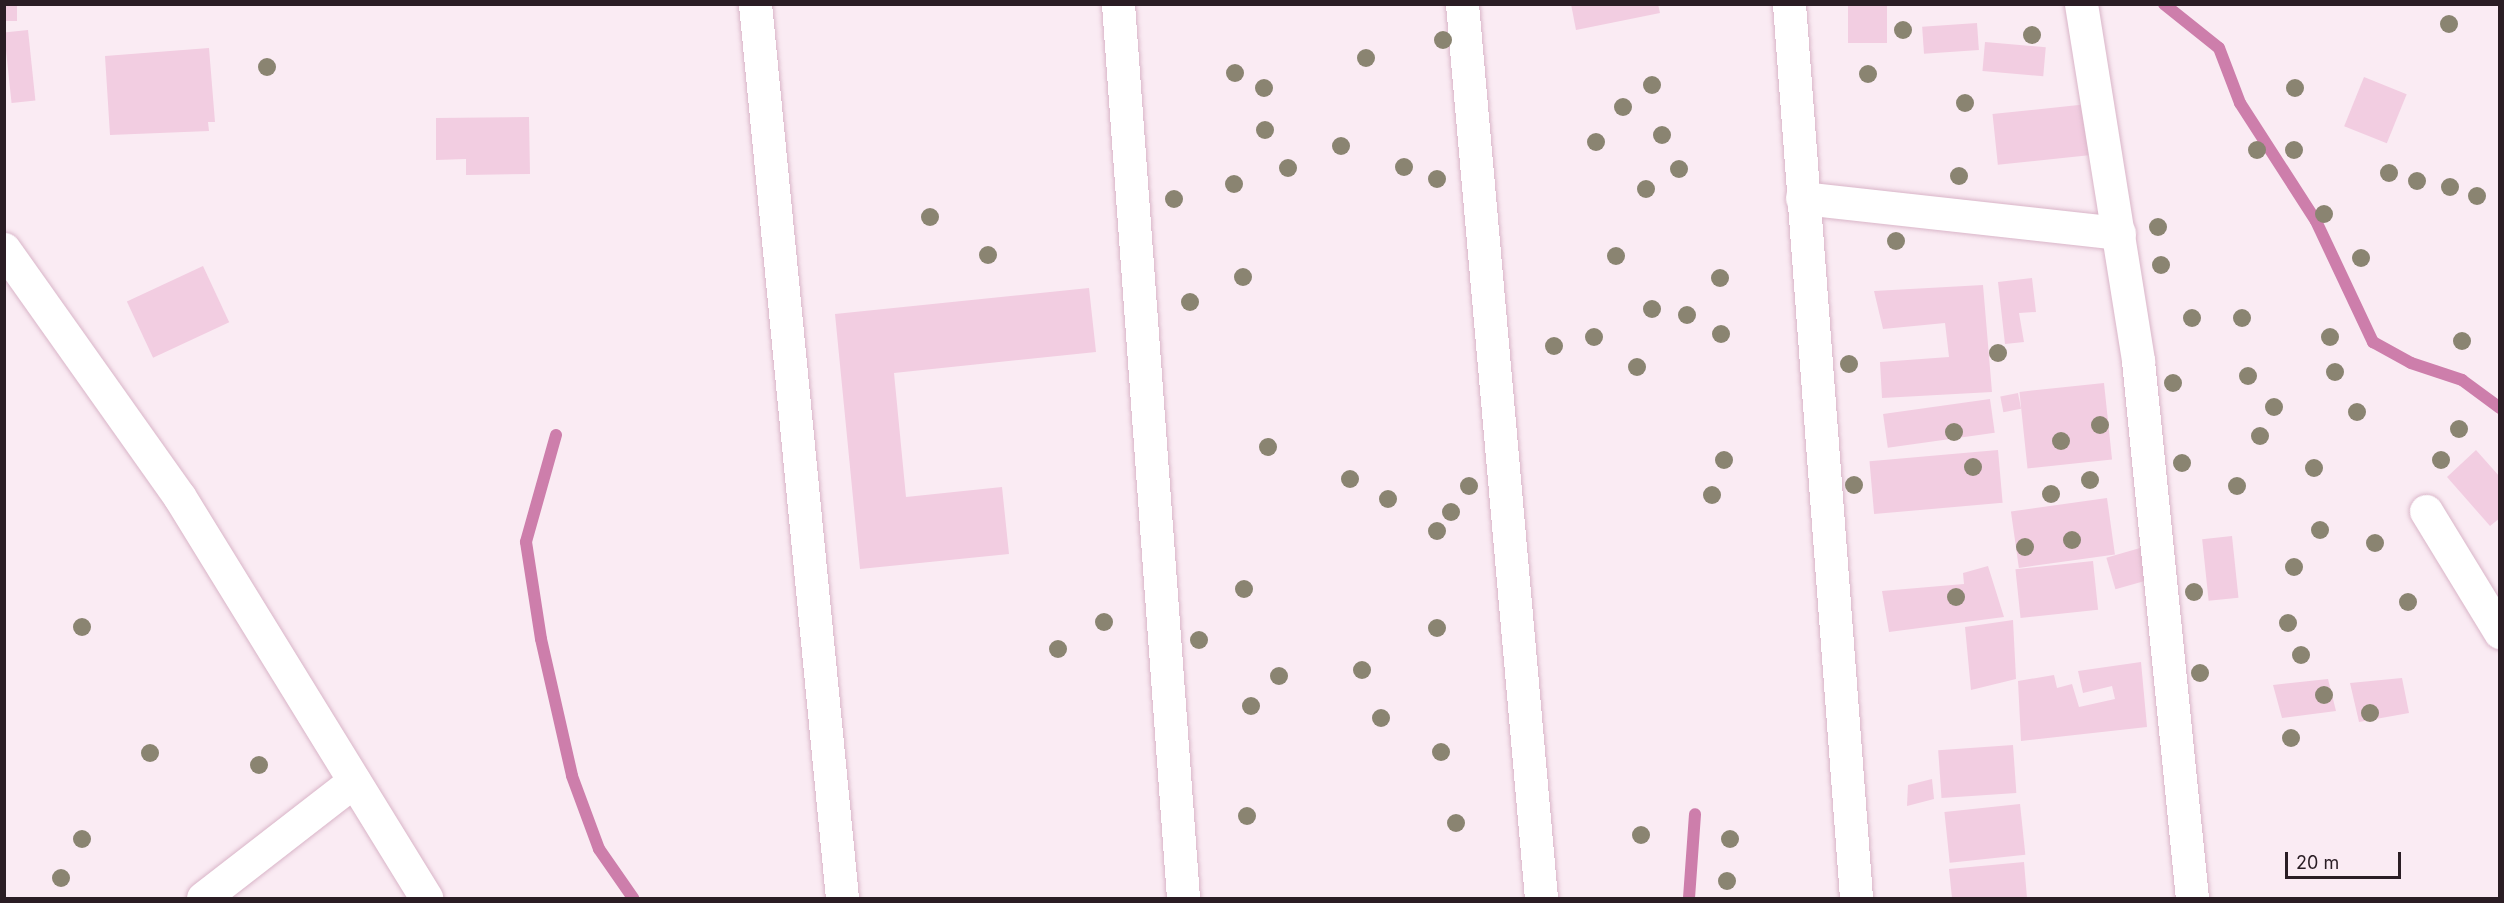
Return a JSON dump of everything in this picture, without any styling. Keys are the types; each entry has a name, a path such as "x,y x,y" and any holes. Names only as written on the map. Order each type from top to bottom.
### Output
{"street":[{"path":"755,4 842,898"},
{"path":"1118,4 1183,898"},
{"path":"1462,4 1541,898"},
{"path":"1789,4 1856,898"},
{"path":"2081,4 2138,361 2192,898"},
{"path":"1802,198 2119,232"},
{"path":"4,249 179,496 426,898"},
{"path":"2426,511 2499,632"},
{"path":"203,898 354,781"}],"building":[{"path":"4,4 17,4 17,21 4,21"},
{"path":"1571,4 1658,4 1660,13 1576,30"},
{"path":"1848,4 1887,4 1887,43 1848,43"},
{"path":"1977,23 1979,50 1924,54 1922,27"},
{"path":"28,30 35,101 12,103 4,33"},
{"path":"1985,42 2046,47 2043,76 1982,71"},
{"path":"209,48 215,122 208,122 209,131 110,135 105,56"},
{"path":"2364,77 2407,94 2387,143 2344,126"},
{"path":"2088,104 2093,155 1998,165 1993,114"},
{"path":"529,117 530,174 466,175 466,159 436,160 436,118"},
{"path":"203,266 229,322 153,358 127,301"},
{"path":"2032,278 2036,312 2019,313 2024,342 2005,344 1998,282"},
{"path":"1983,285 1992,392 1882,398 1880,362 1949,357 1945,323 1883,329 1874,291"},
{"path":"1089,288 1096,352 894,373 906,497 1002,487 1009,554 860,569 835,314"},
{"path":"2104,383 2112,460 2028,468 2019,392"},
{"path":"2018,393 2021,409 2003,412 2000,396"},
{"path":"1990,399 1995,433 1888,448 1883,414"},
{"path":"1998,450 2003,503 1874,514 1869,461"},
{"path":"2476,450 2500,477 2500,518 2490,526 2447,477"},
{"path":"2107,498 2115,554 2019,568 2011,511"},
{"path":"2232,536 2238,598 2209,601 2202,539"},
{"path":"2140,548 2149,580 2115,589 2106,558"},
{"path":"2093,561 2098,610 2021,618 2015,569"},
{"path":"1988,566 2004,617 1889,632 1882,591 1964,584 1963,573"},
{"path":"2013,620 2016,679 1971,690 1965,627"},
{"path":"2141,662 2147,727 2021,741 2018,681 2054,675 2057,688 2072,684 2079,707 2115,699 2112,686 2083,693 2078,671"},
{"path":"2402,678 2409,713 2359,722 2350,683"},
{"path":"2328,679 2336,711 2282,718 2273,685"},
{"path":"2013,745 2016,793 1942,798 1938,750"},
{"path":"1932,779 1934,799 1907,806 1908,785"},
{"path":"2020,804 2025,855 1950,863 1944,812"},
{"path":"2024,862 2027,898 1952,898 1949,869"}],"waterway":[{"path":"2164,4 2219,48 2240,103 2316,221 2373,342 2411,363 2462,380 2500,408"},
{"path":"556,435 526,542 541,639 572,776 599,849 633,898"},
{"path":"1689,898 1695,814"}]}
